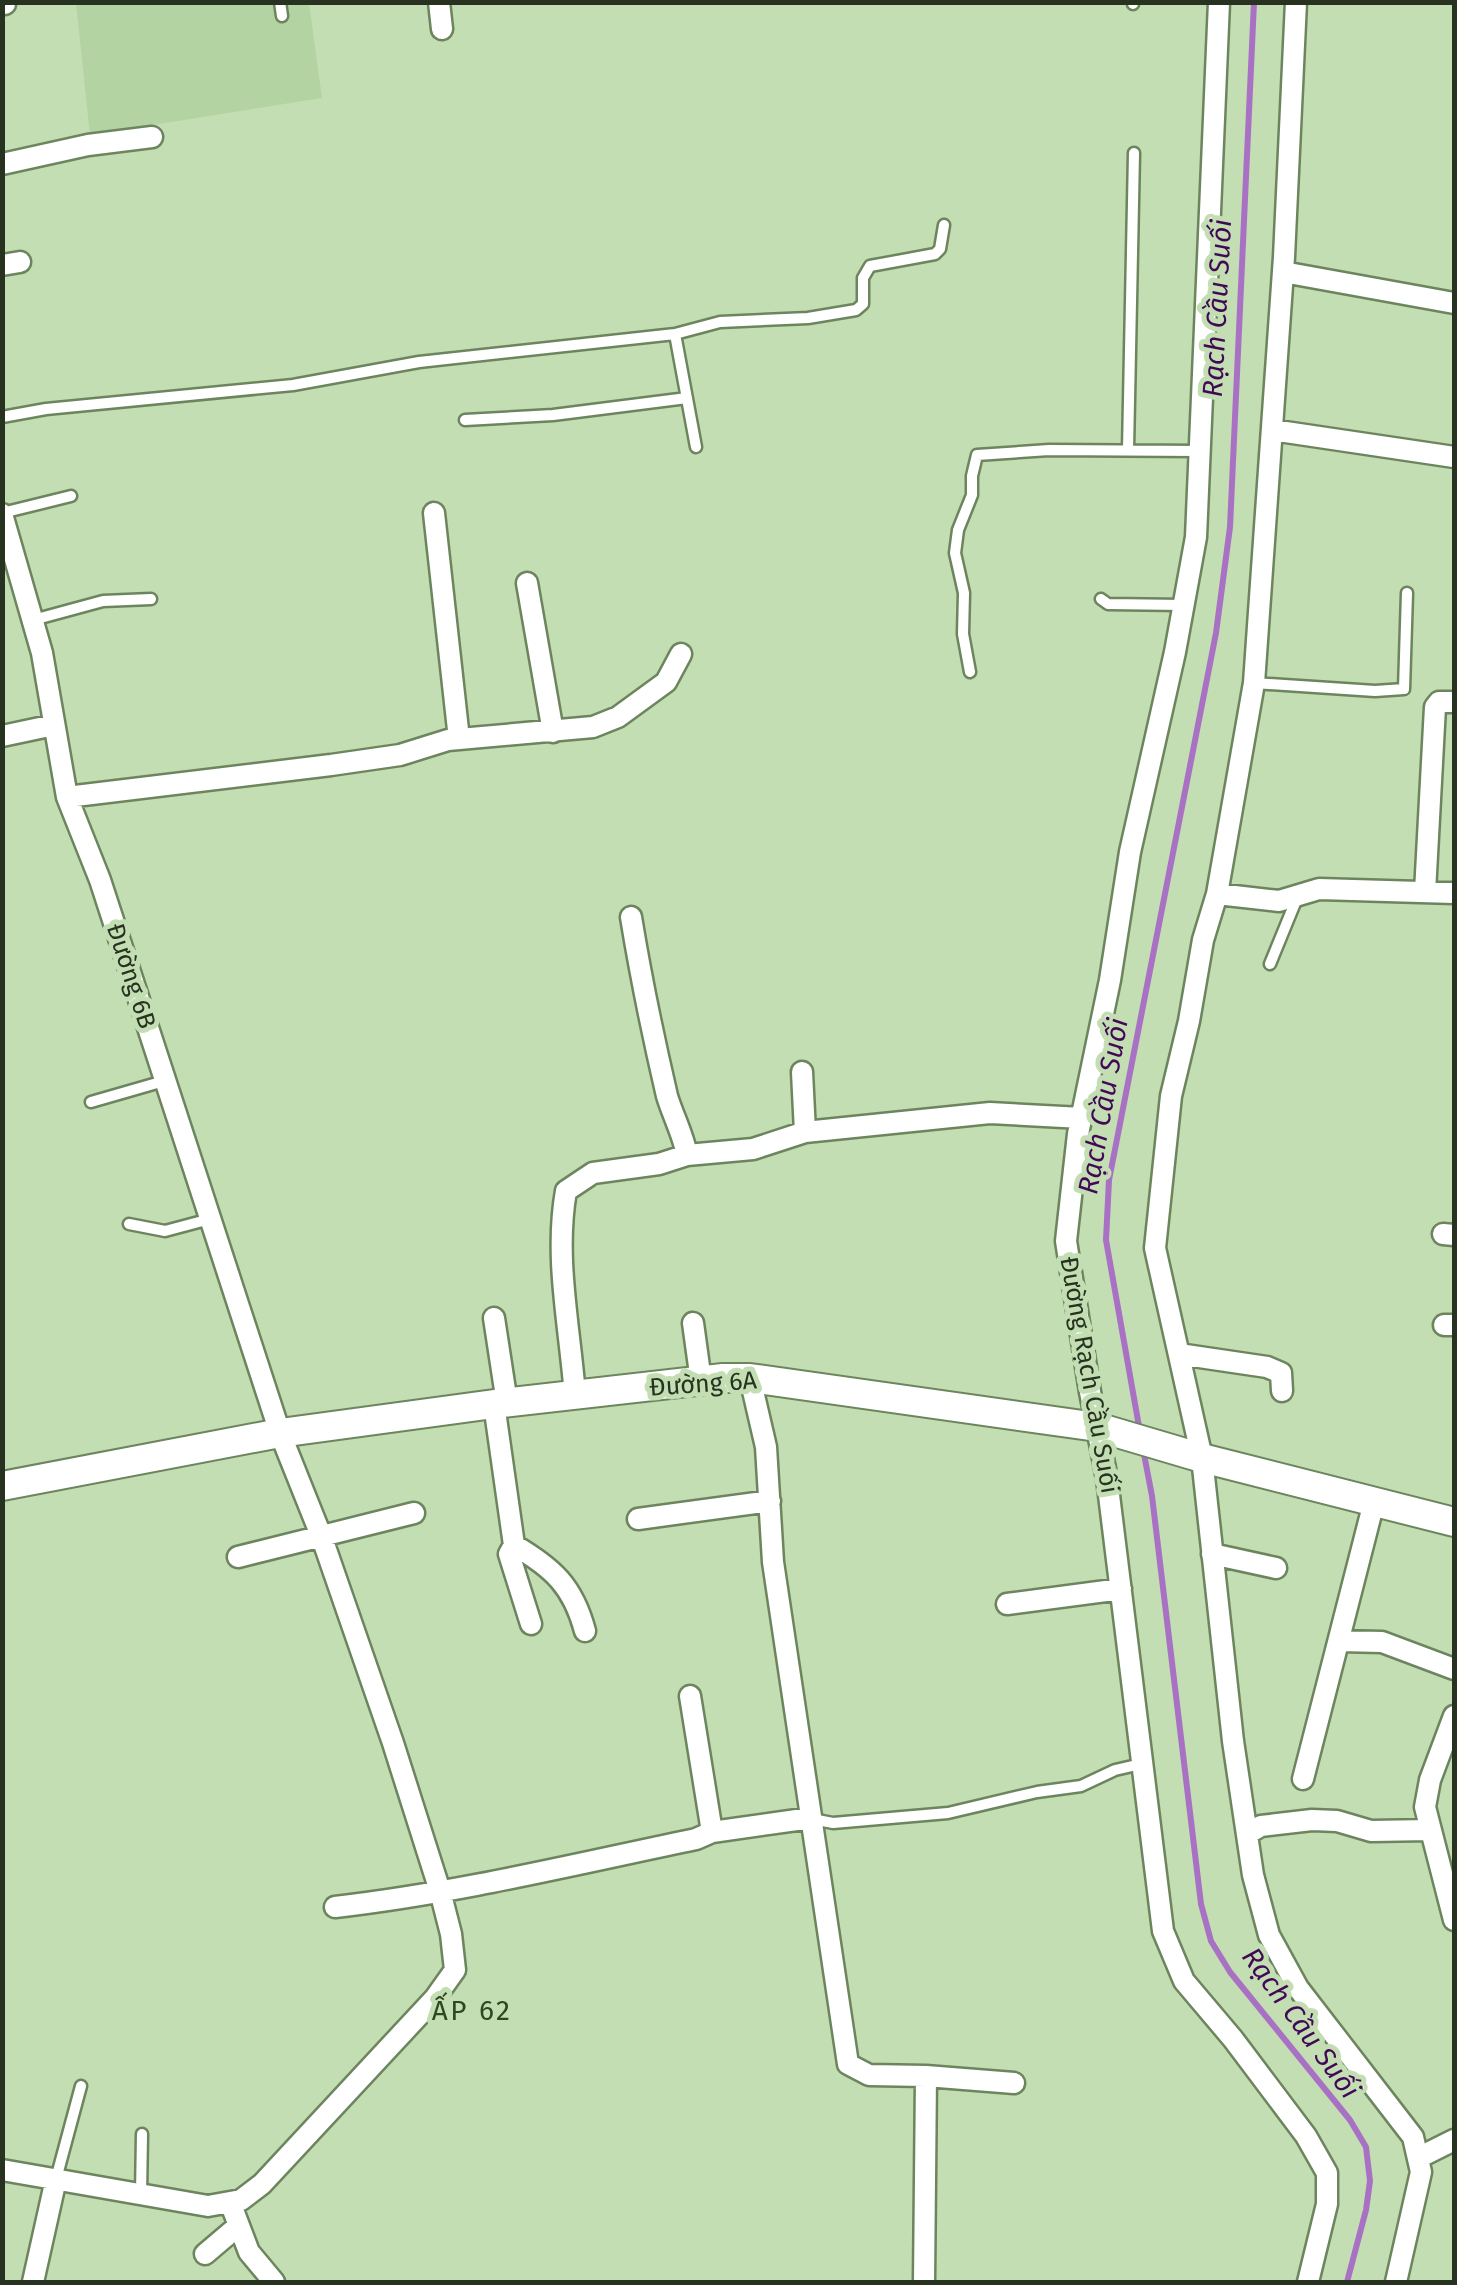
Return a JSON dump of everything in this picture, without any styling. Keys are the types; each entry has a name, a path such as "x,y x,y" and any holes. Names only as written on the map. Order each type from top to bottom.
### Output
{"street":[{"path":"439,2 442,29"},
{"name":"Đường Rạch Cầu Suối","path":"1220,2 1196,537 1130,852 1110,980 1070,1184 1066,1241 1102,1429 1164,1932 1184,1981 1306,2136 1327,2174 1327,2204 1308,2282"},
{"path":"1296,2 1283,272 1254,683 1217,894 1202,940 1189,1021 1171,1096 1154,1248 1198,1456 1247,1834 1269,1935 1298,1988 1412,2137 1418,2158 1421,2172 1396,2282"},
{"path":"2,164 152,136"},
{"path":"1283,272 1454,303"},
{"path":"1272,430 1454,458"},
{"path":"434,513 459,739"},
{"name":"Đường 6B","path":"2,514 42,653 67,797 100,880 280,1433 322,1538 451,1934 455,1970 434,1998 262,2184 241,2200 230,2202"},
{"path":"527,582 552,732"},
{"path":"67,797 332,766 400,755 459,739 593,727 618,716 666,682 681,654"},
{"path":"1425,892 1435,706 1438,702 1454,702"},
{"path":"2,736 54,725"},
{"path":"1217,894 1279,901 1318,889 1454,893"},
{"path":"631,917 650,1028 673,1118 687,1155"},
{"path":"802,1072 804,1132"},
{"path":"575,1396 561,1260 562,1214 566,1191 593,1173 659,1164 687,1155 753,1149 804,1132 990,1113 1082,1118"},
{"path":"494,1318 514,1545 509,1554 531,1624"},
{"path":"693,1323 701,1381"},
{"path":"1179,1354 1267,1367 1281,1373 1282,1391"},
{"path":"750,1378 766,1447 774,1562 848,2064 869,2075 1014,2083"},
{"name":"Đường 6A","path":"2,1486 280,1433 500,1403 750,1378 1102,1429 1454,1522"},
{"path":"638,1519 770,1501"},
{"path":"1304,1779 1374,1502"},
{"path":"238,1558 414,1512"},
{"path":"514,1545 554,1571 578,1604 586,1630"},
{"path":"1212,1554 1276,1568"},
{"path":"1007,1604 1122,1590"},
{"path":"1339,1641 1382,1642 1454,1669"},
{"path":"690,1696 712,1832"},
{"path":"1454,1716 1450,1740 1430,1780 1425,1807 1454,1920"},
{"path":"335,1907 410,1898 556,1870 696,1839 712,1832 810,1818"},
{"path":"1247,1834 1261,1826 1312,1820 1337,1821 1371,1831 1430,1830"},
{"path":"924,2282 926,2076"},
{"path":"1418,2158 1454,2140"},
{"path":"2,2170 208,2206 230,2202 249,2252 274,2282"},
{"path":"33,2282 56,2179"},
{"path":"205,2254 238,2226"}],"lane":[{"path":"280,2 282,16"},
{"path":"1128,450 1134,154"},
{"path":"2,418 292,385 420,362 675,334 720,322 808,318 856,310 863,304 863,278 870,266 936,254 944,225"},
{"path":"675,334 696,447"},
{"path":"465,420 552,415 687,398"},
{"path":"970,672 963,634 964,593 955,553 958,530 972,496 977,455 1018,451 1199,451"},
{"path":"2,514 71,496"},
{"path":"1254,683 1375,691 1404,688 1407,592"},
{"path":"32,620 103,601 151,598"},
{"path":"1101,599 1108,604 1183,605"},
{"path":"1270,964 1298,897"},
{"path":"92,1102 166,1080"},
{"path":"129,1224 166,1232 210,1219"},
{"path":"810,1818 833,1823 948,1814 1037,1792 1081,1786 1115,1770 1142,1764"},
{"path":"56,2179 81,2086"},
{"path":"141,2194 142,2134"}],"shaded area":[{"path":"76,3 309,3 322,98 90,135"}],"waterway":[{"name":"Rạch Cầu Suối","path":"1140,1432 1106,1240 1109,1180 1216,633 1230,527 1254,2"},
{"name":"Rạch Cầu Suối","path":"1143,1449 1201,1904 1211,1941 1230,1972 1350,2120 1366,2147 1370,2181 1366,2210 1347,2282"}],"district":[{"name":"ẤP 62","path":"472,2010"}]}
